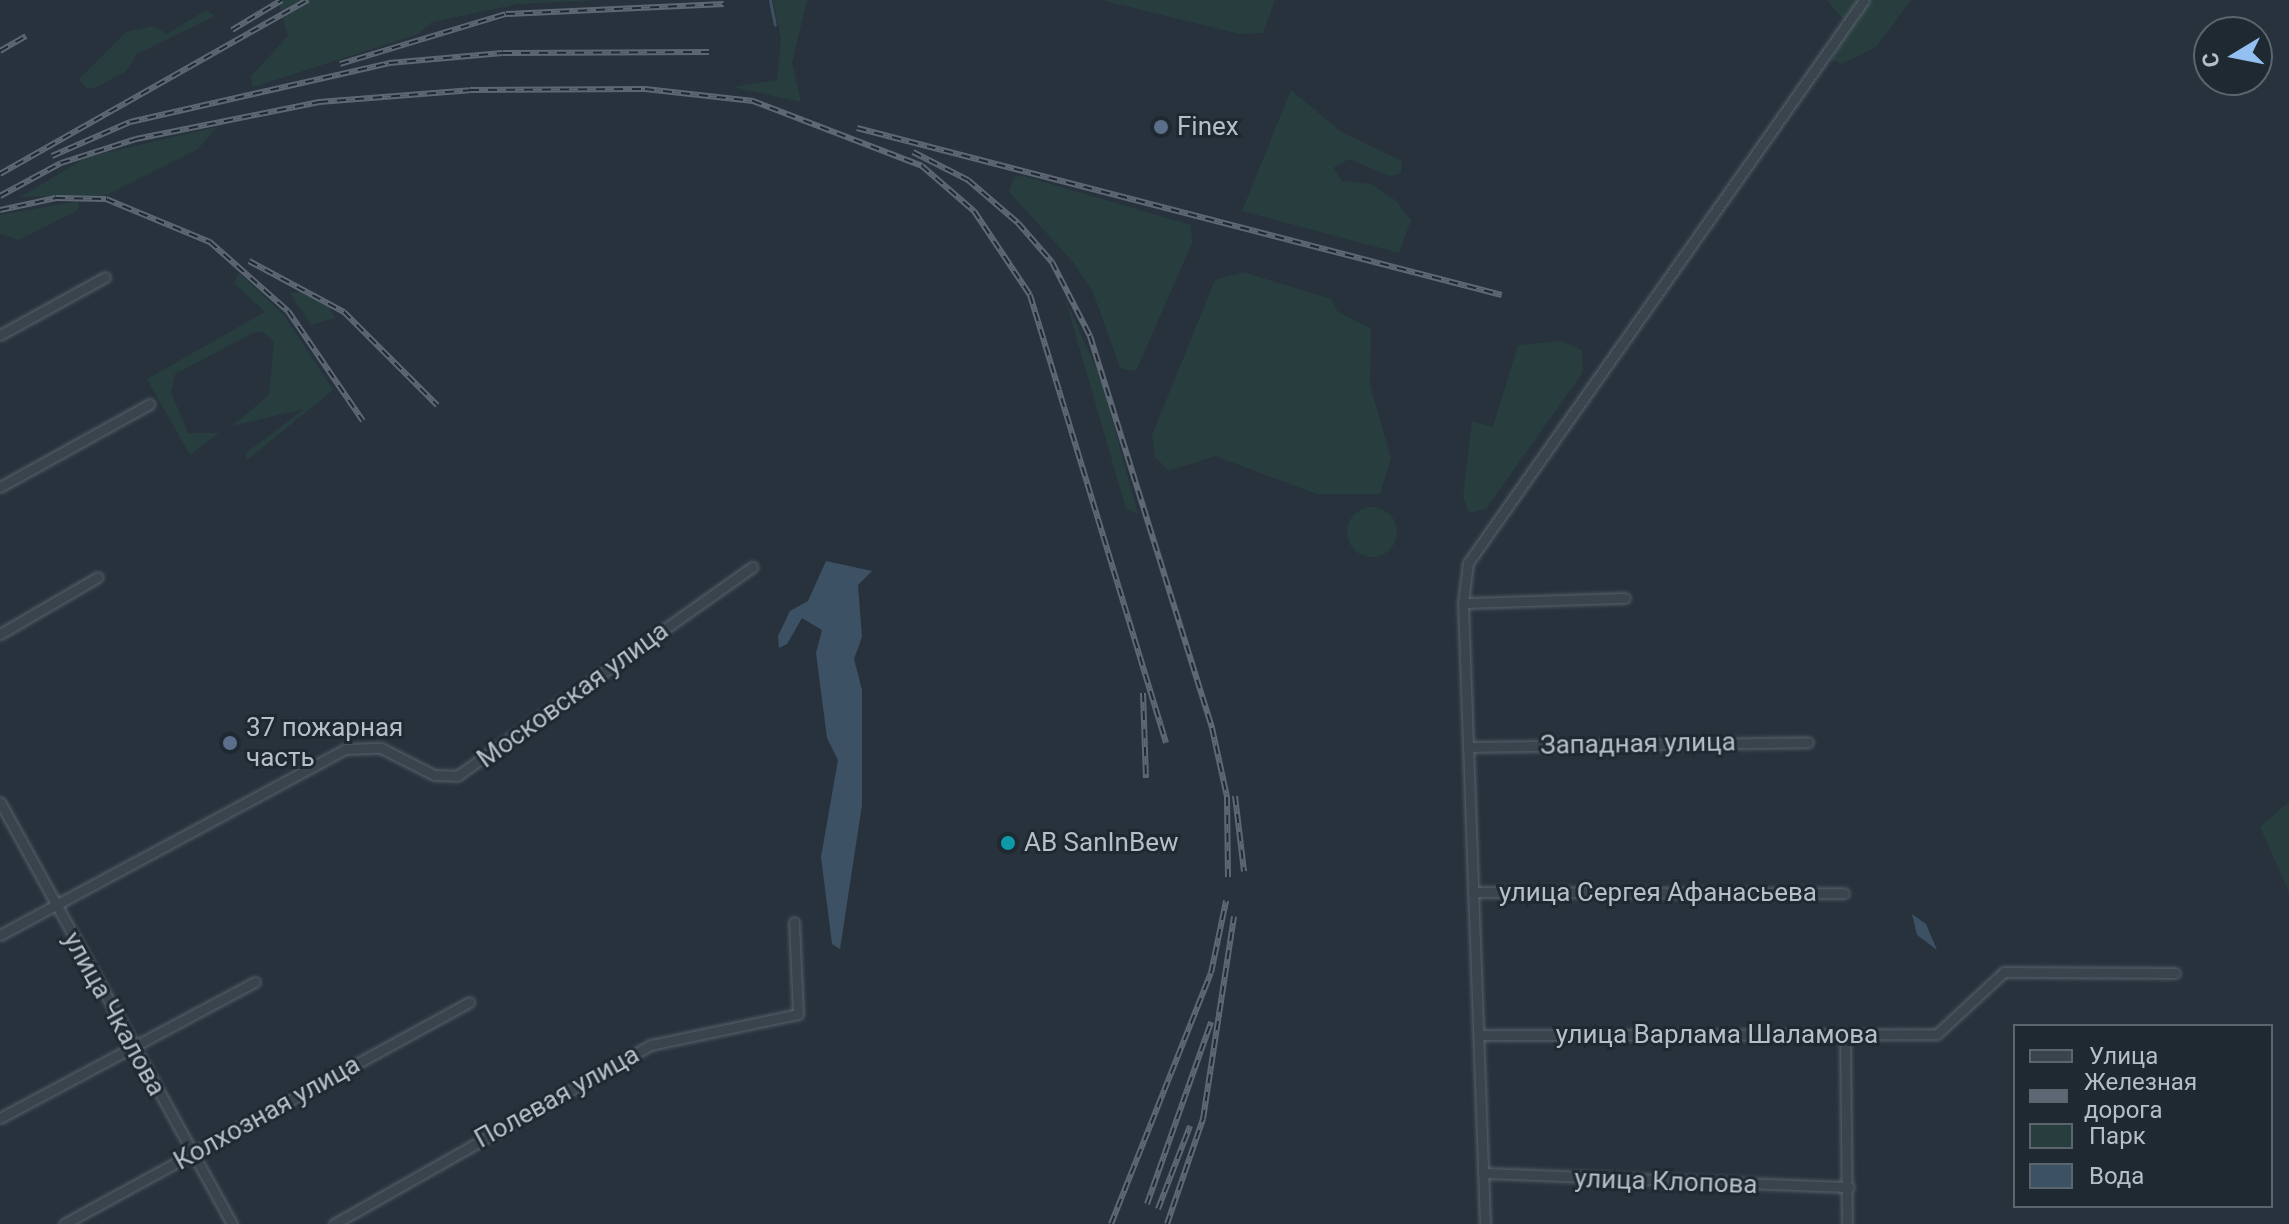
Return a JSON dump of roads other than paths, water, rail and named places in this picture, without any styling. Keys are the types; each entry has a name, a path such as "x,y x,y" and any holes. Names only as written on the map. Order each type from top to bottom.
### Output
{"street":[{"path":"1485,1224 1463,603 1468,563 1486,532 1864,0"},
{"path":"0,335 105,277"},
{"path":"0,487 150,404"},
{"name":"Московская улица","path":"0,935 345,749 381,748 434,775 457,776 752,567"},
{"path":"0,634 98,577"},
{"path":"1463,603 1625,598"},
{"name":"Западная улица","path":"1468,747 1808,742"},
{"name":"улица Чкалова","path":"0,802 191,1155 232,1224"},
{"name":"улица Сергея Афанасьева","path":"1473,892 1844,893"},
{"name":"Полевая улица","path":"334,1224 651,1045 798,1014 794,922"},
{"name":"улица Варлама Шаламова","path":"1479,1035 1937,1034 1953,1027 2004,972 2175,973"},
{"path":"0,1118 255,982"},
{"name":"Колхозная улица","path":"64,1224 469,1002"},
{"path":"1845,1035 1847,1224"},
{"name":"улица Клопова","path":"1483,1173 1849,1187"}],"water":[{"path":"826,561 872,571 858,585 862,637 854,659 862,690 862,805 840,949 832,944 821,857 838,760 827,738 816,653 822,630 802,618 787,644 779,648 778,636 790,611 808,601"},
{"path":"1912,914 1926,924 1937,950 1917,935"}],"waterway":[{"path":"770,0 775,25"}],"railway":[{"path":"232,30 282,0"},
{"path":"0,174 308,0"},
{"path":"340,64 506,14 724,4"},
{"path":"0,51 26,36"},
{"path":"52,156 130,122 389,63 503,53 709,52"},
{"path":"0,196 61,163 136,139 319,102 470,90 645,89 753,101 922,166 974,211 1030,295 1166,743"},
{"path":"857,128 1502,295"},
{"path":"913,152 968,180 1018,223 1052,262 1090,336 1212,728 1227,797 1228,877"},
{"path":"0,210 56,198 106,199 210,242 288,311 363,421"},
{"path":"249,261 344,312 437,405"},
{"path":"1143,693 1146,778"},
{"path":"1235,796 1244,871"},
{"path":"1111,1224 1211,973 1226,901"},
{"path":"1167,1224 1203,1119 1234,916"},
{"path":"1147,1204 1211,1022"},
{"path":"1158,1209 1190,1126"}],"place":[{"name":"Finex","path":"1161,127"},
{"name":"37 пожарная часть","path":"230,743"},
{"name":"AB SanInBew","path":"1008,843"}]}
